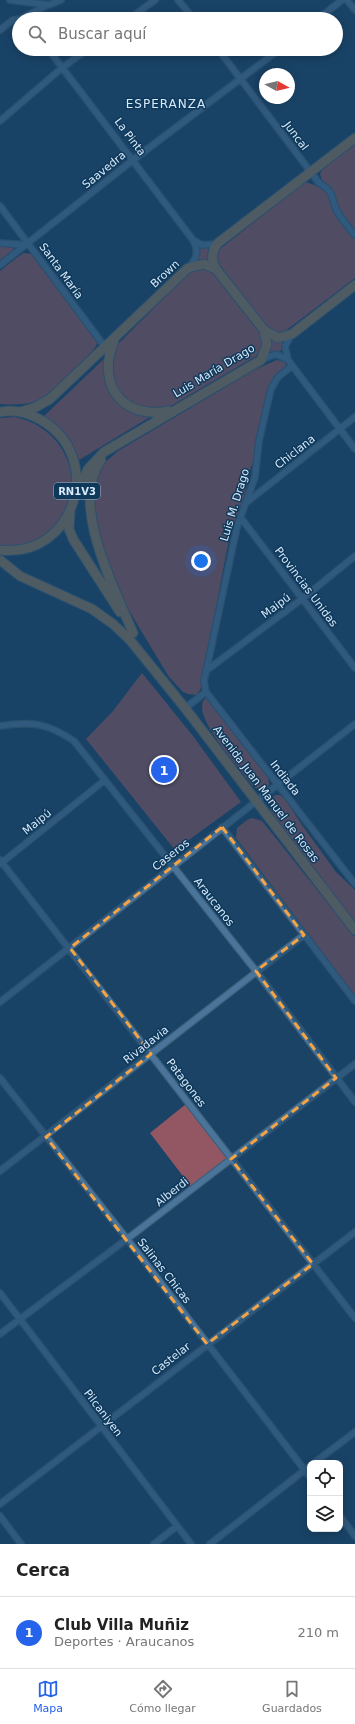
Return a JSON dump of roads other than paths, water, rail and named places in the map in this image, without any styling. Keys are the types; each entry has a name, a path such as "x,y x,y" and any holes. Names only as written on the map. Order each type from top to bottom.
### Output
{"main road":[{"path":"355,138 218,244 214,250 212,259 216,269 264,330 278,338 292,334 355,285"},
{"name":"Brown","path":"20,412 36,407 50,399 188,268 204,264 216,269"},
{"name":"Luis María Drago","path":"76,495 88,469 98,457 112,446 261,360 267,345 264,330"},
{"path":"116,338 109,355 107,372 111,385 118,397 130,407 143,411 159,412 174,410"},
{"name":"RN1V3","path":"0,412 20,412 35,416 49,424 61,435 70,448 78,479 76,495 71,510 63,524 52,535 38,544 23,549 0,550"},
{"path":"112,446 94,471 90,487 90,505 103,559 133,633"},
{"name":"Avenida Juan Manuel de Rosas","path":"71,510 69,524 73,539 157,672"},
{"name":"Avenida Juan Manuel de Rosas","path":"0,560 20,576 79,602 103,616 130,640 185,708 355,930"}],"street":[{"path":"10,0 49,4"},
{"path":"33,12 61,0"},
{"path":"139,12 155,0"},
{"path":"178,0 188,12"},
{"path":"327,12 342,0"},
{"path":"347,0 355,10"},
{"path":"0,30 12,23"},
{"name":"La Pinta","path":"54,56 193,240"},
{"path":"0,121 63,67 78,56"},
{"name":"Juncal","path":"224,56 311,172 319,182 328,188 333,195 337,211 355,235"},
{"name":"Saavedra","path":"0,266 133,160 271,56"},
{"name":"Santa María","path":"0,206 105,348"},
{"path":"193,240 202,245 218,244"},
{"path":"188,268 194,261 197,253 193,240"},
{"path":"0,243 28,244"},
{"path":"292,334 285,346 288,360 355,449"},
{"path":"261,360 276,354 288,360"},
{"name":"Luis M. Drago","path":"204,681 237,527 255,477 261,435 272,389 278,377 292,366"},
{"name":"Chiclana","path":"246,502 355,417"},
{"name":"Provincias Unidas","path":"241,518 355,668"},
{"name":"Maipú","path":"207,670 302,599 355,556"},
{"name":"Indiada","path":"204,681 206,692 355,884"},
{"path":"185,708 206,692"},
{"name":"Araucanos","path":"0,726 28,724 47,726 74,741 256,971 355,1102"},
{"name":"Caseros","path":"0,1002 355,724"},
{"name":"Maipú","path":"1,862 105,780"},
{"path":"222,827 355,1001"},
{"name":"Patagones","path":"1,862 70,948 231,1159 355,1318"},
{"name":"Rivadavia","path":"0,1172 304,935"},
{"name":"Alberdi","path":"0,1334 127,1239 355,1064"},
{"name":"Salinas Chicas","path":"0,1078 127,1239 307,1473"},
{"name":"Castelar","path":"0,1504 355,1232"},
{"name":"Pilcaniyen","path":"0,1293 191,1544"},
{"path":"318,1460 355,1432"},
{"path":"210,1544 305,1470"},
{"path":"0,1516 21,1544"},
{"path":"343,1520 355,1536"},
{"path":"154,1544 177,1526"}],"place":[{"name":"Club Villa Muñiz","path":"164,770"}],"district":[{"name":"ESPERANZA","path":"166,104"}]}
